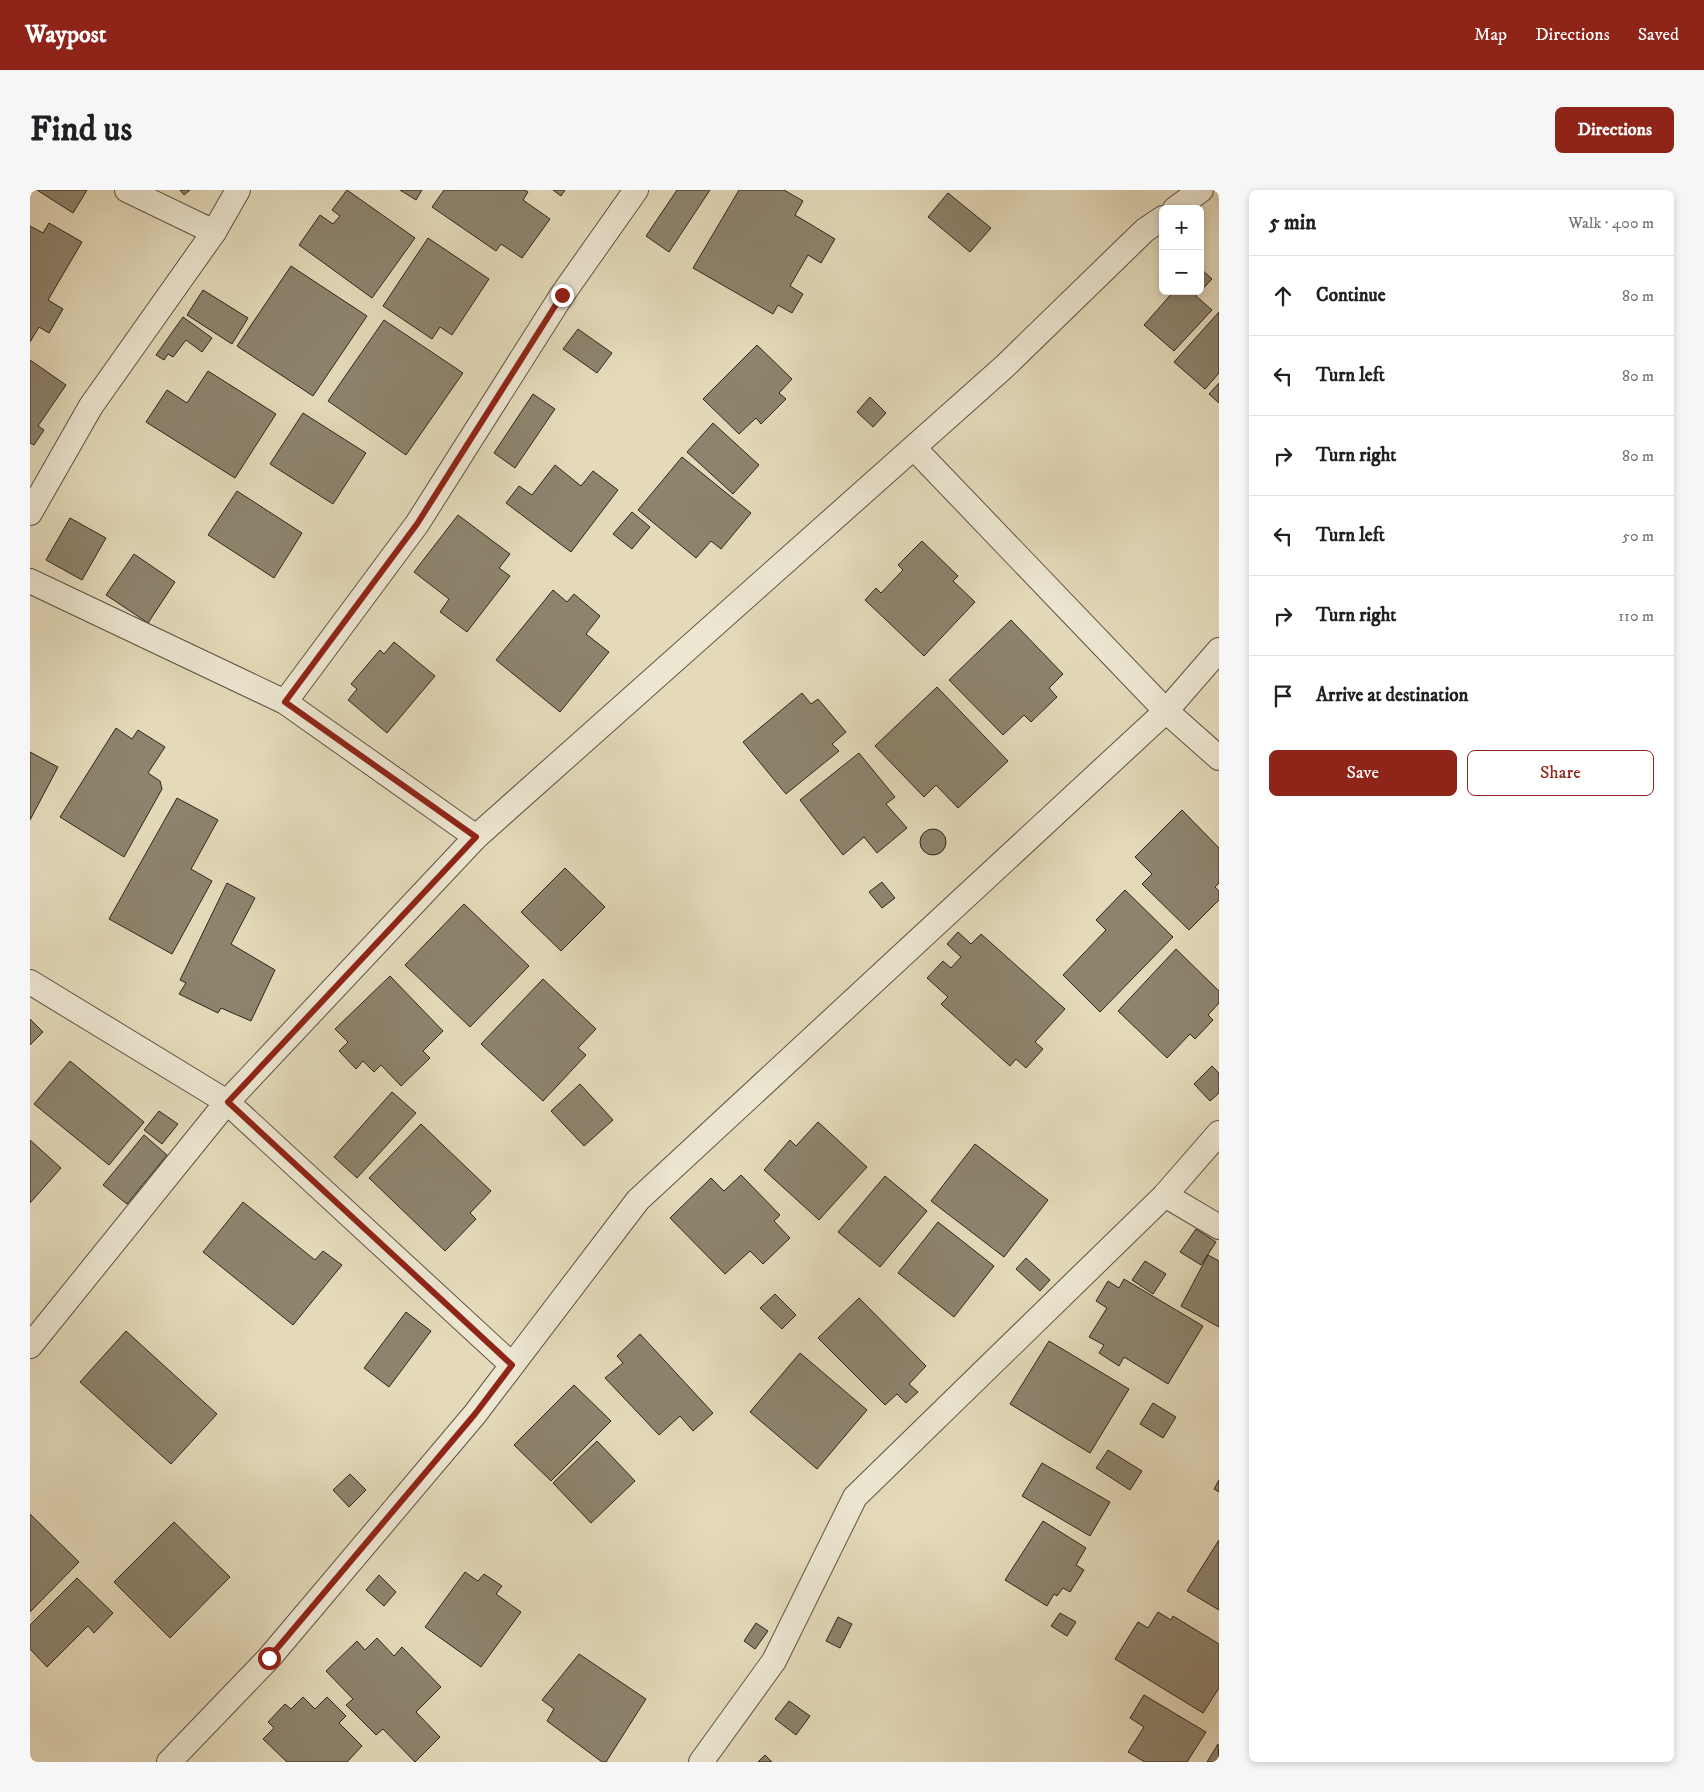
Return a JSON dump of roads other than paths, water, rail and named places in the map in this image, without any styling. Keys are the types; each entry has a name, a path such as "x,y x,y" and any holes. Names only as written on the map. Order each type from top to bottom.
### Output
{"street":[{"path":"127,190 214,232"},
{"path":"30,513 91,406 214,232 238,190"},
{"path":"285,702 417,524 562,295 636,190"},
{"path":"1180,205 1201,190"},
{"path":"30,1346 228,1102 476,837 1004,368 1145,230 1159,221"},
{"path":"914,448 1166,711 1219,758"},
{"path":"30,581 285,702 476,837"},
{"path":"169,1762 269,1658 475,1414 638,1200 1166,711 1219,650"},
{"path":"30,982 228,1102 512,1365"},
{"path":"701,1762 774,1661 855,1497 1165,1195 1219,1133"},
{"path":"1165,1195 1219,1227"}]}
